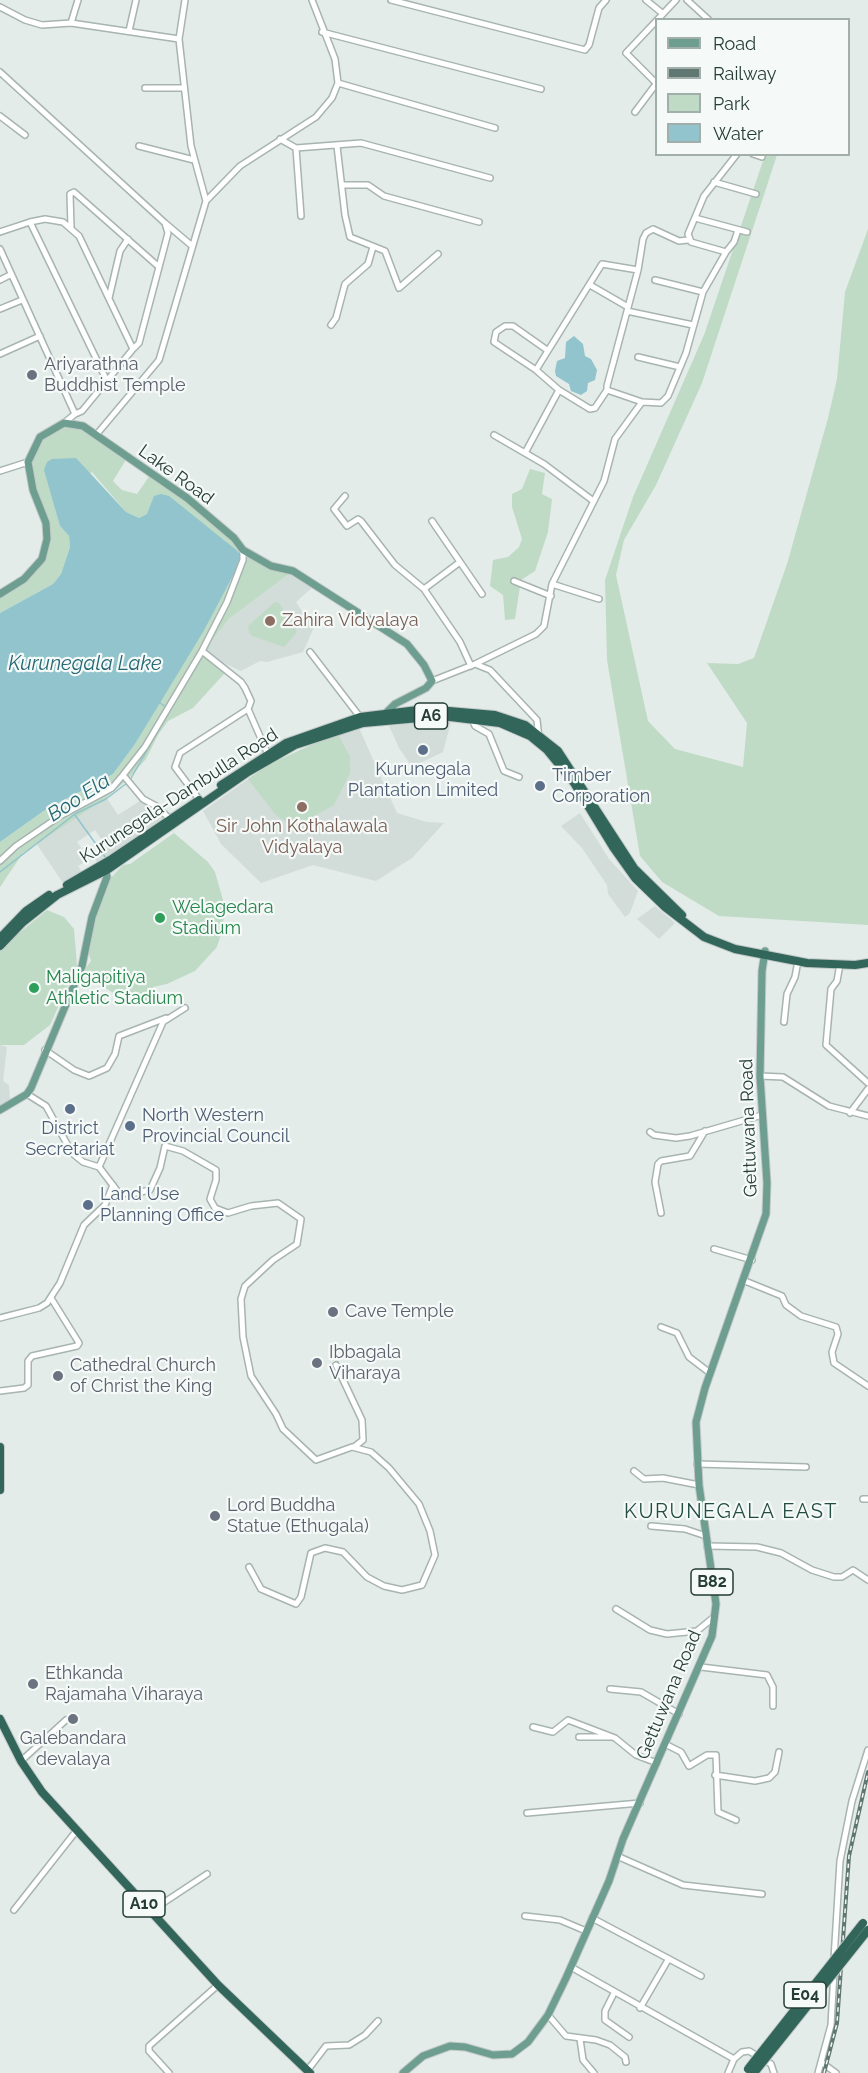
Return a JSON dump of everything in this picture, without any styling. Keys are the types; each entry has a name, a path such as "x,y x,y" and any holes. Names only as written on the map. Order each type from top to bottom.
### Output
{"highway":[{"name":"Kurunegala-Dambulla Road","path":"0,946 23,922 50,900 105,867 269,756 316,730 360,717 441,709 486,713 515,721 539,739 560,762 621,859 648,891 704,937 730,948 827,963"},
{"name":"Kurunegala-Dambulla Road","path":"269,756 317,736 388,715 472,717 500,723 539,739"},
{"name":"Kurunegala-Dambulla Road","path":"0,938 37,903 105,867"},
{"name":"Kurunegala-Dambulla Road","path":"765,953 798,961 868,963"},
{"path":"0,1447 0,1490"},
{"name":"A10","path":"0,1719 21,1761 42,1792 218,1985 308,2072"},
{"name":"E04","path":"749,2072 868,1917"},
{"name":"E04","path":"749,2072 868,1930"}],"main road":[{"name":"Lake Road","path":"64,423 83,426 97,434 187,498 234,538 243,550 271,566 293,571 399,638 416,654 432,681"},
{"path":"0,594 24,579 42,559 46,523 33,490 28,462 40,437 64,423"},
{"path":"388,715 399,701 426,688 432,681"},
{"path":"0,1110 27,1094 82,966 90,927 105,882 105,867"},
{"name":"Gettuwana Road","path":"403,2073 423,2056 450,2046 465,2047 493,2055 512,2054 528,2042 548,2015 701,1666 717,1614 699,1485 696,1422 710,1373 745,1281 767,1208 760,1076 765,953"}],"street":[{"path":"72,23 78,0"},
{"path":"129,31 136,0"},
{"path":"185,0 179,39 184,88 194,160 206,201"},
{"path":"97,434 159,360 191,245 206,201 240,166 316,117 332,98 338,83 335,59 322,32 312,0"},
{"path":"391,0 585,50 599,8 606,0"},
{"path":"646,0 662,13"},
{"path":"658,18 676,0"},
{"path":"687,0 707,18"},
{"path":"0,7 34,23 61,26 72,23 179,39"},
{"path":"655,21 626,53 655,81"},
{"path":"322,32 541,88"},
{"path":"0,72 191,245"},
{"path":"338,83 495,128"},
{"path":"635,112 655,86"},
{"path":"144,88 184,88"},
{"path":"0,116 25,135"},
{"path":"280,139 296,148 361,143 490,178"},
{"path":"139,146 194,160"},
{"path":"337,146 350,237 385,251 399,288 438,254"},
{"path":"296,148 301,216"},
{"path":"688,240 704,196 735,156"},
{"path":"714,183 756,194"},
{"path":"342,185 368,185 384,196 478,222"},
{"path":"71,227 70,194 74,192 159,267"},
{"path":"695,218 747,232"},
{"path":"0,232 30,222 54,220 71,227 79,236 133,349"},
{"path":"64,423 82,411 139,343 168,232 161,220"},
{"path":"30,222 107,381"},
{"path":"547,350 513,326 505,326 496,332 494,342 536,370 560,390 590,409 595,408 607,390 638,270 643,239 649,230 657,230 679,241 688,240 726,252"},
{"path":"607,390 642,402 661,403 665,400 680,367 703,292 734,242 738,230"},
{"path":"109,298 120,251 128,240"},
{"path":"331,325 336,318 345,284 368,264 373,247"},
{"path":"0,249 75,414"},
{"path":"536,370 602,264 638,270"},
{"path":"0,280 10,275"},
{"path":"655,280 703,292"},
{"path":"590,285 627,309 693,325"},
{"path":"0,309 22,300"},
{"path":"0,354 40,336"},
{"path":"638,357 680,367"},
{"path":"525,453 560,390"},
{"path":"432,681 473,665 536,634 544,626 552,584 592,500 604,481 615,439 642,402"},
{"path":"494,435 525,453 592,500"},
{"path":"0,471 28,462"},
{"path":"345,496 334,507 347,526 358,519 395,565 424,590 473,665 490,670 537,720 539,739"},
{"path":"432,521 482,594"},
{"path":"0,861 16,846 60,816 127,779 202,651 227,602 243,560 243,550"},
{"path":"424,590 460,562"},
{"path":"514,581 550,596"},
{"path":"552,584 599,599"},
{"path":"201,802 175,767 180,753 248,709 251,700 241,682 202,651"},
{"path":"310,652 360,717"},
{"path":"248,709 269,756"},
{"path":"472,717 475,726 489,734 504,771 519,777"},
{"path":"127,779 142,799 156,806 172,822"},
{"path":"784,1022 787,994 795,977 798,961"},
{"path":"840,964 837,981 831,989 826,1045 868,1083"},
{"path":"45,1050 74,1070 89,1076 107,1068 115,1054 119,1036 185,1008"},
{"path":"99,1167 165,1018"},
{"path":"760,1076 783,1077 808,1095 850,1113 868,1116"},
{"path":"850,1113 868,1089"},
{"path":"27,1094 46,1106 72,1152 83,1162 99,1167 118,1192 131,1194 150,1190 160,1168 165,1146 183,1151 216,1170 216,1180 210,1199 215,1208 228,1213 251,1206 278,1203 301,1219 297,1244 273,1260 245,1286 241,1299 241,1317 246,1362 251,1376 283,1429 316,1460 354,1447 363,1440 362,1420 336,1365"},
{"path":"650,1132 654,1135 676,1138 762,1115"},
{"path":"661,1213 656,1182 658,1164 661,1161 690,1156 705,1131"},
{"path":"0,1318 39,1308 51,1298 60,1283 84,1225 105,1205 112,1185"},
{"path":"714,1249 752,1260"},
{"path":"745,1281 782,1296 786,1305 801,1316 836,1327 838,1334 832,1352 834,1363 868,1386"},
{"path":"0,1391 24,1388 28,1385 28,1361 32,1356 77,1346 79,1343 51,1298"},
{"path":"661,1328 677,1333 689,1357 710,1373"},
{"path":"249,1567 261,1589 296,1604 301,1598 311,1553 325,1548 343,1552 367,1577 384,1586 402,1590 422,1585 435,1556 419,1504 389,1468 370,1452 354,1447"},
{"path":"697,1464 806,1467"},
{"path":"634,1471 644,1479 663,1478 699,1485"},
{"path":"651,1526 676,1527 706,1536"},
{"path":"707,1546 757,1547 781,1553 812,1570 834,1577 842,1577 853,1570 868,1580"},
{"path":"616,1610 650,1630 667,1634 698,1631 717,1614"},
{"path":"701,1666 767,1675 773,1687 773,1706"},
{"path":"610,1689 641,1692 679,1714"},
{"path":"21,1761 66,1720"},
{"path":"533,1727 553,1732 568,1720 612,1737 622,1742 636,1755 657,1763"},
{"path":"579,1737 612,1737"},
{"path":"665,1744 681,1752 689,1766 707,1755 716,1755 718,1812 736,1820"},
{"path":"818,2073 827,2043 833,2002 839,1867 852,1801 868,1750"},
{"path":"716,1775 755,1781 769,1778 775,1772 779,1752"},
{"path":"527,1813 640,1803"},
{"path":"14,1910 77,1830"},
{"path":"617,1856 683,1885 762,1894"},
{"path":"151,1911 207,1874"},
{"path":"525,1916 560,1920 586,1930"},
{"path":"592,1918 701,1976"},
{"path":"640,2008 668,1960"},
{"path":"571,1967 614,1994 734,2059"},
{"path":"169,2073 149,2051 149,2046 218,1985"},
{"path":"614,1994 605,2011 605,2020 629,2037"},
{"path":"548,2015 566,2037 596,2040 610,2045 625,2057 626,2062"},
{"path":"308,2072 326,2046 349,2045 378,2021"},
{"path":"580,2039 583,2060 594,2073"},
{"path":"729,2073 734,2059 742,2052 754,2052 771,2064 774,2073"},
{"path":"821,2062 836,2073"}],"shaded area":[{"name":"Zahira Vidyalaya","path":"293,571 315,585 296,602 305,616 316,623 303,652 267,662 260,661 241,671 206,655 210,643 229,619"},
{"path":"430,720 451,722 443,752 412,767 399,748 389,726"},
{"name":"Sir John Kothalawala Vidyalaya","path":"359,728 397,813 427,822 444,823 412,858 376,881 313,865 261,883 221,844 203,811 268,765 320,741"},
{"path":"106,797 118,815 143,799 156,806 164,817 98,864 93,855 106,846 95,830 77,842 89,859 78,866 83,874 63,883 36,843"},
{"path":"580,813 609,859 638,891 630,913 625,917 608,894 607,885 582,848 561,826"},
{"path":"655,906 675,923 659,939 637,919"},
{"path":"0,1045 7,1047 3,1081 9,1085 10,1102 0,1107"}],"green space":[{"path":"765,156 777,156 702,383 656,485 624,540 616,575 648,721 675,749 743,767 747,723 707,663 738,664 754,658 787,564 828,418 837,379 845,292 868,229 868,925 719,916 662,882 640,856 607,660 605,580 633,497 704,335"},
{"path":"64,423 83,426 127,458 113,481 122,490 137,494 152,472 259,559 293,571 229,619 210,643 206,659 223,668 224,674 193,708 168,721 146,759 127,780 106,798 23,853 0,887 0,842 45,810 113,774 135,744 243,560 224,540 147,514 139,518 126,512 92,472 55,507 60,526 69,536 70,547 61,574 53,584 0,613 0,594 24,579 42,559 47,539 28,462 40,437"},
{"path":"530,469 545,473 542,494 552,499 548,532 535,571 521,580 515,619 505,620 503,595 490,586 493,560 508,557 519,547 522,539 512,507 512,494 522,489"},
{"path":"275,602 279,603 297,632 284,647 249,633 248,626"},
{"path":"339,736 350,757 350,773 334,805 294,827 276,815 248,779 268,765 320,741"},
{"name":"Welagedara Stadium","path":"174,833 208,862 215,872 225,907 222,931 217,947 195,971 167,984 153,987 150,1004 126,1001 82,973 91,961 88,951 91,929 108,881 123,865 130,864"},
{"name":"Maligapitiya Athletic Stadium","path":"47,910 64,917 74,929 77,965 50,1025 24,1045 0,1045 0,949"}],"water":[{"path":"574,336 583,344 585,356 591,359 597,370 595,380 588,383 587,391 581,395 571,391 569,384 556,376 555,371 557,361 565,358 566,342"},
{"name":"Kurunegala Lake","path":"76,458 126,512 139,518 147,514 154,496 161,494 169,496 235,549 241,555 241,561 203,632 135,744 113,774 45,810 0,842 0,613 53,584 61,574 70,547 69,536 60,526 44,470 47,462 52,459"}],"waterway":[{"name":"Boo Ela","path":"160,703 166,707"},
{"name":"Boo Ela","path":"130,780 168,714"},
{"name":"Boo Ela","path":"0,872 75,814 106,799 127,783"},
{"path":"66,881 106,858 75,815"}],"railway":[{"path":"824,2073 837,2023 849,1856 868,1772"}],"place":[{"name":"Ariyarathna Buddhist Temple","path":"32,375"},
{"name":"Zahira Vidyalaya","path":"270,621"},
{"name":"Kurunegala Plantation Limited","path":"423,750"},
{"name":"Timber Corporation","path":"540,786"},
{"name":"Sir John Kothalawala Vidyalaya","path":"302,807"},
{"name":"Welagedara Stadium","path":"160,918"},
{"name":"Maligapitiya Athletic Stadium","path":"34,988"},
{"name":"District Secretariat","path":"70,1109"},
{"name":"North Western Provincial Council","path":"130,1126"},
{"name":"Land Use Planning Office","path":"88,1205"},
{"name":"Cave Temple","path":"333,1312"},
{"name":"Ibbagala Viharaya","path":"317,1363"},
{"name":"Cathedral Church of Christ the King","path":"58,1376"},
{"name":"Lord Buddha Statue (Ethugala)","path":"215,1516"},
{"name":"Ethkanda Rajamaha Viharaya","path":"33,1684"},
{"name":"Galebandara devalaya","path":"73,1719"}],"district":[{"name":"KURUNEGALA EAST","path":"731,1512"}]}
